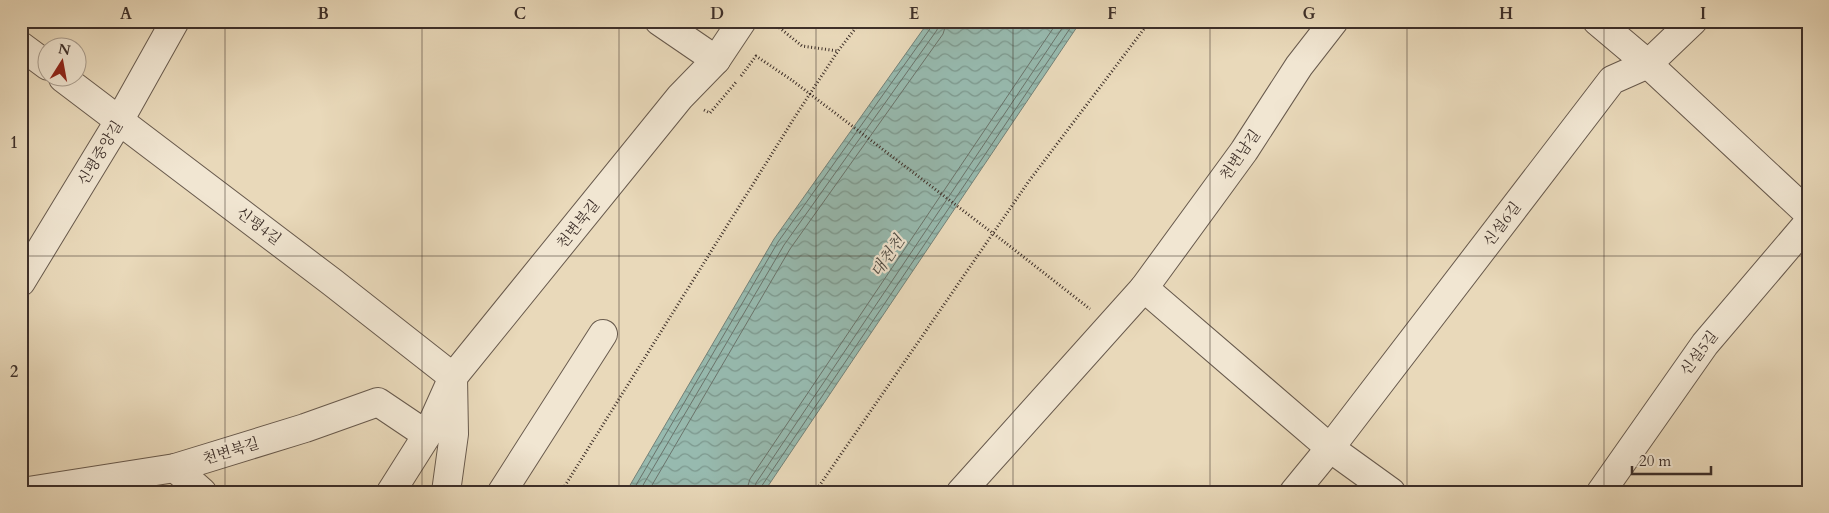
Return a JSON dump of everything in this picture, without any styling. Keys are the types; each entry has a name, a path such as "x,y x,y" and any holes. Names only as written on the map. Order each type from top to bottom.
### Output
{"street":[{"name":"신평중앙길","path":"21,282 120,121 175,21"},
{"path":"659,21 716,60"},
{"name":"천변북길","path":"391,492 427,435 453,377 680,97 716,60 742,21"},
{"name":"천변남길","path":"961,492 1144,288 1244,151 1299,66 1334,21"},
{"path":"1597,21 1648,64 1808,213"},
{"name":"신설6길","path":"1294,492 1330,448 1612,80 1648,64 1694,21"},
{"path":"21,46 38,59"},
{"name":"신평4길","path":"76,88 332,282 453,377"},
{"name":"신설5길","path":"1601,492 1705,344 1808,223"},
{"path":"1144,288 1330,448 1391,492"},
{"path":"502,492 603,334"},
{"path":"446,492 454,434 453,377"},
{"name":"천변북길","path":"22,492 175,468 305,428 378,402 427,435"},
{"path":"175,468 202,492"}],"path":[{"path":"770,21 802,46 838,51"},
{"path":"561,492 838,51 861,21"},
{"path":"815,492 1029,181 1150,21"},
{"path":"680,97 710,113 756,56 793,81 1110,325"}],"water":[{"name":"대천천","path":"929,21 1081,21 764,492 626,492 774,239"}]}
